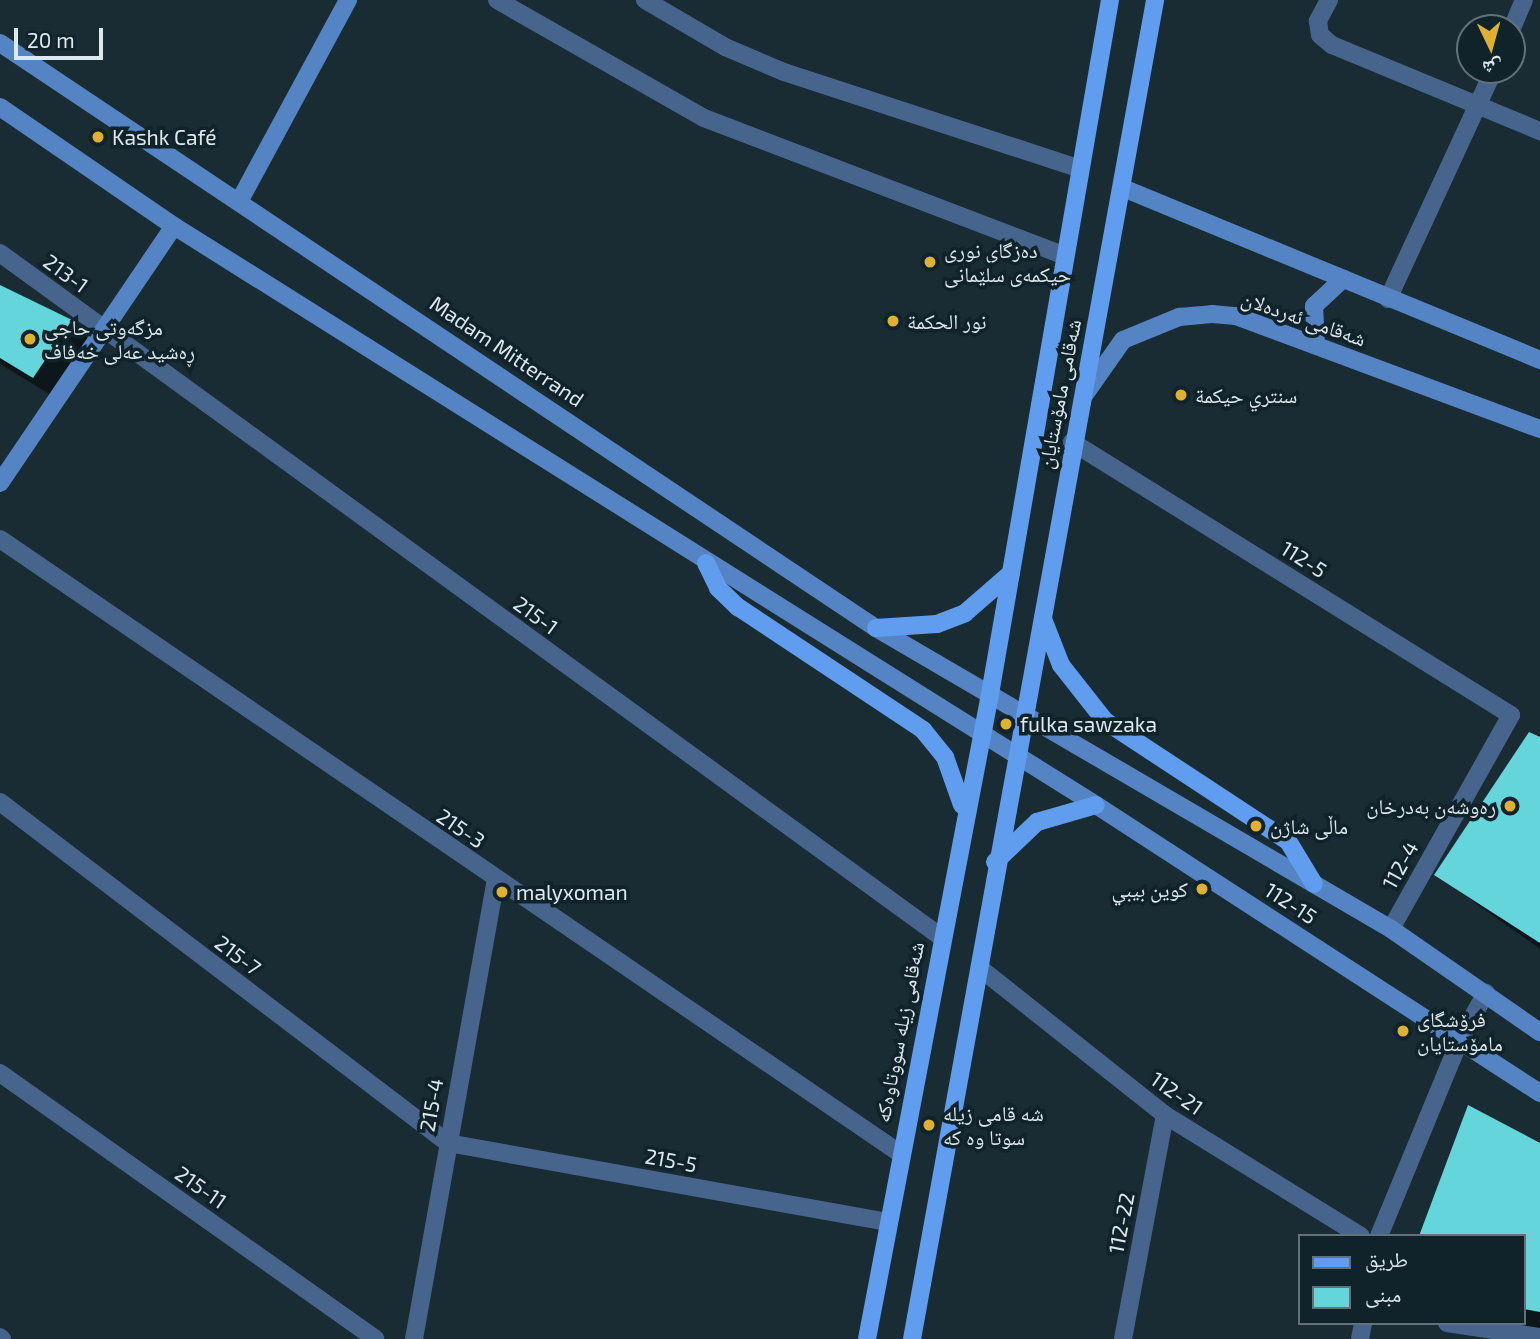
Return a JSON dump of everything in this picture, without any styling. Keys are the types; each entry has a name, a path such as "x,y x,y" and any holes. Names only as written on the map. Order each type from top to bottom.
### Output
{"main road":[{"path":"241,198 348,0"},
{"name":"شەقامی مامۆستایان","path":"981,735 1011,573 1078,168 1110,0"},
{"name":"شەقامی مامۆستایان","path":"1015,756 1072,442 1123,188 1155,0"},
{"name":"Madam Mitterrand","path":"0,43 241,198 876,628 1391,929 1540,1032"},
{"path":"0,107 174,226 981,735"},
{"path":"1123,188 1540,360"},
{"path":"0,483 174,226"},
{"path":"1316,344 1314,306 1343,279"},
{"name":"شەقامی ئەردەلان","path":"1080,403 1123,340 1179,317 1236,316 1540,429"},
{"path":"706,563 718,588 738,607 923,730 953,774 963,809"},
{"path":"876,628 907,629 965,613 1011,573"},
{"path":"1042,615 1061,666 1105,721 1288,841 1314,884"},
{"name":"شەقامی زیلە سووتاوەکە","path":"867,1339 898,1152 942,937 963,809 981,735"},
{"name":"112-15","path":"981,735 1096,805 1540,1093"},
{"path":"912,1339 981,969 993,864 1015,756"},
{"path":"993,864 1037,822 1096,805"}],"street":[{"path":"497,0 704,118 1063,255"},
{"path":"645,0 725,47 784,72 1078,168"},
{"path":"1329,0 1318,21 1320,35 1332,46 1540,131"},
{"path":"1388,299 1488,84"},
{"name":"213-1","path":"0,253 105,329"},
{"name":"215-1","path":"105,329 942,937"},
{"name":"112-5","path":"1072,442 1511,715"},
{"name":"215-3","path":"0,539 898,1152"},
{"name":"112-4","path":"1391,929 1511,715"},
{"name":"215-7","path":"0,802 448,1143"},
{"name":"215-4","path":"414,1339 496,879"},
{"name":"112-21","path":"981,969 1165,1115 1358,1234"},
{"path":"1380,1234 1460,1039 1486,993"},
{"name":"215-11","path":"0,1073 375,1339"},
{"name":"112-22","path":"1123,1339 1165,1115"},
{"name":"215-5","path":"448,1143 887,1222"},
{"path":"1460,1325 1540,1337"}],"building":[{"name":"مزگەوتی حاجی ڕەشید عەلی خەفاف","path":"0,285 72,320 33,378 0,358"},
{"name":"رەوشەن بەدرخان","path":"1529,732 1540,737 1540,943 1434,875"},
{"path":"1468,1105 1540,1143 1540,1312 1526,1309 1526,1234 1420,1234"}],"place":[{"name":"Kashk Café","path":"98,137"},
{"name":"دەزگای نوری حیکمەی سلێمانی","path":"930,262"},
{"name":"نور الحكمة","path":"893,321"},
{"name":"مزگەوتی حاجی ڕەشید عەلی خەفاف","path":"30,339"},
{"name":"سنتري حيكمة","path":"1181,395"},
{"name":"fulka sawzaka","path":"1006,724"},
{"name":"رەوشەن بەدرخان","path":"1510,806"},
{"name":"ماڵی شاژن","path":"1256,826"},
{"name":"كوين بيبي","path":"1202,889"},
{"name":"malyxoman","path":"502,892"},
{"name":"فرۆشگای مامۆستایان","path":"1403,1031"},
{"name":"شه قامى زيله سوتا وه كه","path":"929,1125"}]}
